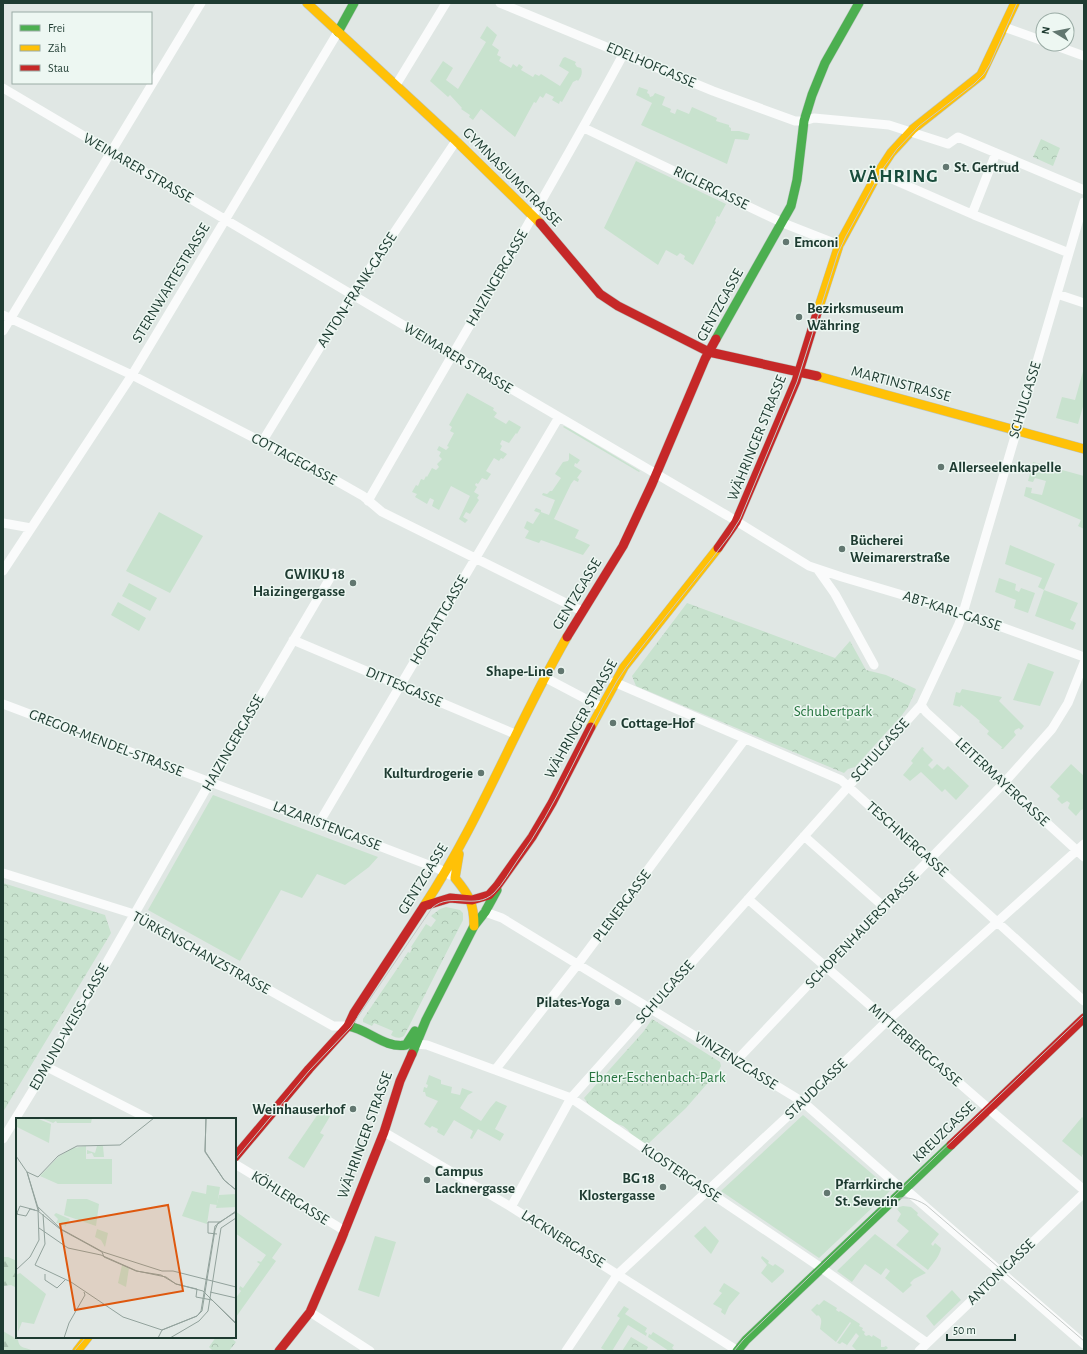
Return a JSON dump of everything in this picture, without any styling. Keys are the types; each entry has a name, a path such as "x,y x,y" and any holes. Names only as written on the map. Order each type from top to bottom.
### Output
{"main road":[{"name":"GYMNASIUMSTRASSE","path":"307,3 533,214 600,294 618,306 709,352"},
{"name":"STERNWARTESTRASSE","path":"338,32 354,3"},
{"name":"GENTZGASSE","path":"236,1156 309,1069 348,1026 357,1009 459,849 544,677 582,611 623,546 709,352 783,223 791,206 797,180 804,121 817,80 859,3"},
{"name":"WÄHRINGER STRASSE","path":"474,926 474,907 472,900 489,895 532,837 614,682 637,650 718,548 736,522 799,371 839,245 878,173 891,153 910,132 972,83 981,74 1015,3"},
{"name":"MARTINSTRASSE","path":"709,352 799,371 1084,449"},
{"path":"459,849 459,858 455,878 472,900"},
{"name":"WÄHRINGER STRASSE","path":"279,1351 310,1312 345,1231 384,1132 400,1081 426,1020 474,926 485,912 502,879"},
{"path":"424,906 450,898 472,900"},
{"name":"KREUZGASSE","path":"738,1351 746,1340 1084,1018"},
{"path":"348,1026 355,1027 392,1045 401,1046 406,1045 415,1030 426,1020"},
{"path":"77,1351 87,1338"}],"street":[{"path":"152,82 200,3"},
{"path":"396,85 446,3"},
{"name":"EDELHOFGASSE","path":"500,3 720,94 795,121 804,121 814,118 889,125 948,144 958,137 996,153"},
{"path":"1004,27 1035,38"},
{"name":"STERNWARTESTRASSE","path":"3,571 132,375 338,32"},
{"path":"1073,52 1084,56"},
{"name":"HAIZINGERGASSE","path":"368,501 584,128 624,53"},
{"path":"3,331 7,316 151,84"},
{"name":"WEIMARER STRASSE","path":"3,88 818,570 835,594 874,666"},
{"name":"RIGLERGASSE","path":"584,128 783,223 839,245"},
{"name":"ANTON-FRANK-GASSE","path":"262,442 352,295 456,141"},
{"path":"972,214 996,153 1084,190"},
{"path":"878,173 972,214 1069,253"},
{"name":"SCHULGASSE","path":"511,1207 571,1098 921,705 963,613 1084,202"},
{"path":"1057,294 1084,302"},
{"name":"COTTAGEGASSE","path":"7,316 132,375 262,442 291,455 363,496 382,512 582,611"},
{"name":"HOFSTATTGASSE","path":"319,823 559,417"},
{"path":"3,523 31,528"},
{"name":"ABT-KARL-GASSE","path":"818,570 963,613 1084,657"},
{"name":"HAIZINGERGASSE","path":"134,914 333,572"},
{"name":"DITTESGASSE","path":"293,640 515,734"},
{"name":"SCHOPENHAUERSTRASSE","path":"736,1061 826,966 1004,784 1052,729 1068,703 1084,663"},
{"path":"544,677 601,707"},
{"name":"TESCHNERGASSE","path":"614,682 841,780 1084,1001"},
{"name":"GREGOR-MENDEL-STRASSE","path":"3,704 210,782"},
{"name":"LEITERMAYERGASSE","path":"921,705 923,709 1084,857"},
{"name":"PLENERGASSE","path":"495,1070 578,964 745,739"},
{"name":"LAZARISTENGASSE","path":"210,782 445,872 455,878"},
{"path":"804,836 884,907"},
{"name":"STAUDGASSE","path":"566,1351 618,1274 803,1102 887,1020 1084,844"},
{"name":"TÜRKENSCHANZSTRASSE","path":"3,873 134,914 333,1026 348,1026"},
{"name":"MITTERBERGGASSE","path":"748,899 1084,1190"},
{"name":"VINZENZGASSE","path":"485,912 502,918 803,1102 896,1184 905,1189 1084,1344"},
{"name":"EDMUND-WEISS-GASSE","path":"3,1139 47,1066 134,914"},
{"name":"KLOSTERGASSE","path":"416,1044 427,1045 571,1098 822,1268 927,1343"},
{"path":"47,1066 147,1118"},
{"name":"LACKNERGASSE","path":"384,1132 511,1207 738,1351"},
{"name":"KÖHLERGASSE","path":"236,1165 345,1231"},
{"name":"ANTONIGASSE","path":"919,1351 1084,1193"},
{"path":"310,1312 370,1351"}],"green space":[{"path":"487,26 497,35 492,45 499,50 497,55 501,57 499,61 511,68 513,64 517,67 519,64 523,67 521,70 533,77 535,74 539,76 541,74 560,86 569,72 559,66 563,58 565,57 576,62 575,64 577,67 581,68 582,70 578,81 573,82 562,102 560,101 559,104 552,100 554,97 546,93 543,98 540,96 536,103 534,102 515,137 481,109 473,120 469,117 470,115 461,109 462,108 450,95 448,97 430,81 443,61 453,68 446,80 458,89 486,42 480,38"},
{"path":"639,87 648,90 647,93 650,97 655,93 665,97 662,105 671,109 670,112 675,114 677,109 689,114 692,107 717,118 716,121 729,125 731,131 739,131 750,134 748,140 735,139 727,164 641,125 652,103 636,95"},
{"path":"1041,139 1060,148 1053,166 1033,157"},
{"path":"636,161 726,204 719,217 717,216 716,222 693,265 684,259 685,256 680,253 677,256 666,250 658,265 604,228"},
{"path":"1084,368 1084,403 1078,424 1056,418 1062,397 1075,400"},
{"path":"467,393 494,408 493,410 497,413 494,417 506,424 509,420 521,427 509,443 502,440 500,450 507,454 499,461 494,458 486,471 491,474 487,480 482,478 478,484 476,483 475,485 477,487 474,492 479,495 477,498 479,500 470,514 466,512 463,517 468,520 465,523 459,519 470,496 451,486 439,510 432,506 434,500 430,498 427,504 415,497 417,494 412,492 416,485 418,486 421,479 424,480 426,476 427,477 432,468 436,470 439,467 437,464 442,459 439,456 441,452 437,450 439,446 446,450 449,447 447,446 454,433 450,431 452,427 449,425"},
{"path":"564,426 640,471 639,472 563,427"},
{"path":"569,453 580,460 577,464 575,463 574,466 582,471 577,478 579,479 578,482 574,480 571,484 554,519 579,530 575,538 590,545 583,555 541,540 539,543 525,538 529,531 524,528 527,521 533,524 540,513 534,511 536,508 549,515 555,500 542,495 543,493 547,494 552,491 561,478 555,474 563,462 568,461"},
{"path":"1033,462 1084,476 1084,529 1078,526 1081,520 1024,496 1026,487 1032,488 1031,493 1042,495 1046,481 1035,478 1033,482 1028,481"},
{"path":"159,512 203,536 170,593 126,571"},
{"path":"1010,545 1055,564 1044,590 1038,587 1042,578 1005,564"},
{"path":"999,578 1016,584 1015,590 1019,592 1021,588 1035,593 1028,613 1014,608 1016,600 995,592"},
{"path":"129,583 157,598 150,611 122,596"},
{"path":"1044,590 1078,603 1070,620 1076,623 1073,630 1035,616"},
{"path":"118,602 146,618 139,631 111,615"},
{"name":"Schubertpark","path":"687,603 835,658 850,641 866,670 886,675 916,689 908,707 902,715 855,767 848,769 844,773 636,686 632,676"},
{"path":"1028,663 1054,672 1040,706 1013,700"},
{"path":"962,689 1002,697 999,701 1024,726 1021,730 1019,728 1015,730 1014,732 1016,735 1003,749 1001,749 1002,747 987,734 989,731 979,722 980,721 961,705 960,707 953,705 956,692 960,693"},
{"path":"922,747 933,760 928,765 932,769 937,764 944,770 948,766 969,786 956,800 945,789 942,792 921,772 910,781 903,775 913,763 911,761"},
{"path":"1071,764 1084,776 1084,809 1081,810 1076,816 1068,808 1070,803 1067,801 1062,804 1057,799 1060,796 1050,787"},
{"path":"213,795 378,857 369,867 345,885 317,874 302,898 281,890 240,961 148,910"},
{"path":"3,883 105,915 111,933 3,1112"},
{"path":"446,907 460,910 463,913 463,920 404,1036 401,1038 396,1037 391,1035 393,1031 374,1023 372,1026 363,1022 363,1019 408,952 410,953 411,947 426,924 431,927 436,920 431,916 440,909"},
{"name":"Ebner-Eschenbach-Park","path":"652,1019 720,1062 721,1066 686,1108 649,1143 644,1145 633,1138 628,1130 623,1126 609,1121 593,1110 584,1098 644,1031"},
{"path":"429,1075 441,1080 441,1084 452,1087 451,1093 460,1095 462,1088 473,1092 468,1095 460,1108 481,1121 496,1101 507,1106 495,1129 504,1134 500,1141 478,1129 472,1139 470,1138 473,1131 454,1120 444,1136 437,1132 438,1129 432,1126 430,1128 424,1124 438,1101 426,1096 425,1092 423,1092 424,1087 427,1088 428,1085 426,1084"},
{"path":"322,1108 332,1113 320,1133 324,1135 304,1168 288,1158"},
{"path":"803,1115 891,1190 819,1258 721,1191"},
{"path":"1082,1117 1084,1119 1084,1153 1082,1157 1062,1141"},
{"path":"903,1206 911,1207 918,1213 917,1215 939,1234 931,1244 933,1246 935,1243 941,1248 939,1254 928,1270 896,1245 909,1231 897,1221 901,1214 897,1209"},
{"path":"236,1212 282,1244 272,1258 276,1261 236,1317 236,1298 241,1291 239,1289 240,1286 243,1288 260,1264 257,1262 261,1262 266,1255 236,1234"},
{"path":"705,1226 719,1241 711,1254 694,1236"},
{"path":"875,1234 926,1273 914,1279 910,1283 912,1285 903,1293 885,1278 890,1271 886,1268 881,1275 865,1264 852,1282 837,1271"},
{"path":"375,1236 396,1242 379,1297 358,1290"},
{"path":"762,1256 769,1261 768,1263 773,1266 775,1264 784,1270 784,1272 772,1283 761,1273 767,1265 761,1258"},
{"path":"3,1257 8,1257 16,1261 16,1288 11,1285 3,1286"},
{"path":"724,1283 740,1293 729,1306 725,1315 721,1312 722,1309 713,1304 722,1293 719,1291"},
{"path":"952,1290 961,1300 934,1326 926,1316"},
{"path":"824,1300 837,1308 836,1310 839,1312 840,1311 860,1324 859,1326 863,1328 862,1330 865,1332 864,1334 866,1336 869,1335 872,1337 873,1335 881,1340 881,1347 886,1346 888,1348 884,1351 857,1351 852,1346 859,1336 856,1333 845,1348 847,1345 842,1342 840,1344 837,1343 851,1323 850,1322 836,1342 820,1329 821,1318 811,1310"},
{"path":"624,1306 629,1309 625,1314 647,1328 645,1332 647,1333 646,1336 628,1325 612,1351 606,1351 601,1348 620,1318 617,1316"},
{"path":"3,1331 18,1340 21,1346 31,1350 3,1351"},
{"path":"653,1332 674,1345 672,1348 674,1350 669,1351 648,1337 649,1334 651,1335"},
{"path":"631,1337 648,1347 646,1351 622,1351"},
{"path":"215,1338 231,1338 236,1342 229,1351 213,1351 209,1347"}],"tram line":[{"path":"236,1159 309,1071 351,1027 432,908 439,903 447,901 479,901 487,898 500,886 532,840 545,818 604,703 621,674 721,547 740,519 797,382 838,253 882,170 897,149 919,126 974,84 984,74 990,64 1017,3"},
{"path":"734,1351 743,1340 1084,1015"},
{"path":"891,1201 900,1198 908,1198 926,1205 1084,1341"},
{"path":"74,1351 85,1338"}],"traffic: fast":[{"path":"338,32 354,3"},
{"path":"716,339 791,206 797,180 804,121 812,95 825,63 859,3"},
{"path":"412,1054 426,1020 474,926 485,912 497,890"},
{"path":"348,1026 363,1031 384,1042 398,1045 406,1045 415,1031"},
{"path":"737,1351 746,1340 951,1145"}],"traffic: slow":[{"path":"307,3 456,141 540,223"},
{"path":"818,310 839,245 878,173 891,153 913,129 981,75 1015,3"},
{"path":"817,376 1084,449"},
{"path":"591,727 624,667 718,548"},
{"path":"424,906 463,840 531,704 567,637"},
{"path":"459,854 455,878 464,889 472,905 474,926"},
{"path":"77,1351 87,1338"}],"traffic: jam":[{"path":"540,223 600,294 618,306 709,352 817,376"},
{"path":"718,548 736,522 796,381 818,310"},
{"path":"567,637 623,546 652,484 705,359 716,339"},
{"path":"424,906 450,898 472,900 489,895 532,837 552,803 591,727"},
{"path":"236,1156 309,1069 348,1026 354,1013 424,906"},
{"path":"951,1145 1084,1018"},
{"path":"279,1351 310,1312 341,1240 384,1132 400,1081 412,1054"}],"place":[{"name":"St. Gertrud","path":"946,167"},
{"name":"Emconi","path":"786,242"},
{"name":"Bezirksmuseum Währing","path":"799,317"},
{"name":"Allerseelenkapelle","path":"941,467"},
{"name":"Bücherei Weimarerstraße","path":"842,549"},
{"name":"GWIKU 18 Haizingergasse","path":"353,583"},
{"name":"Shape-Line","path":"561,671"},
{"name":"Cottage-Hof","path":"613,723"},
{"name":"Kulturdrogerie","path":"481,773"},
{"name":"Pilates-Yoga","path":"618,1002"},
{"name":"Weinhauserhof","path":"353,1109"},
{"name":"Campus Lacknergasse","path":"427,1180"},
{"name":"BG 18 Klostergasse","path":"663,1187"},
{"name":"Pfarrkirche St. Severin","path":"827,1193"}],"district":[{"name":"WÄHRING","path":"894,176"}]}
